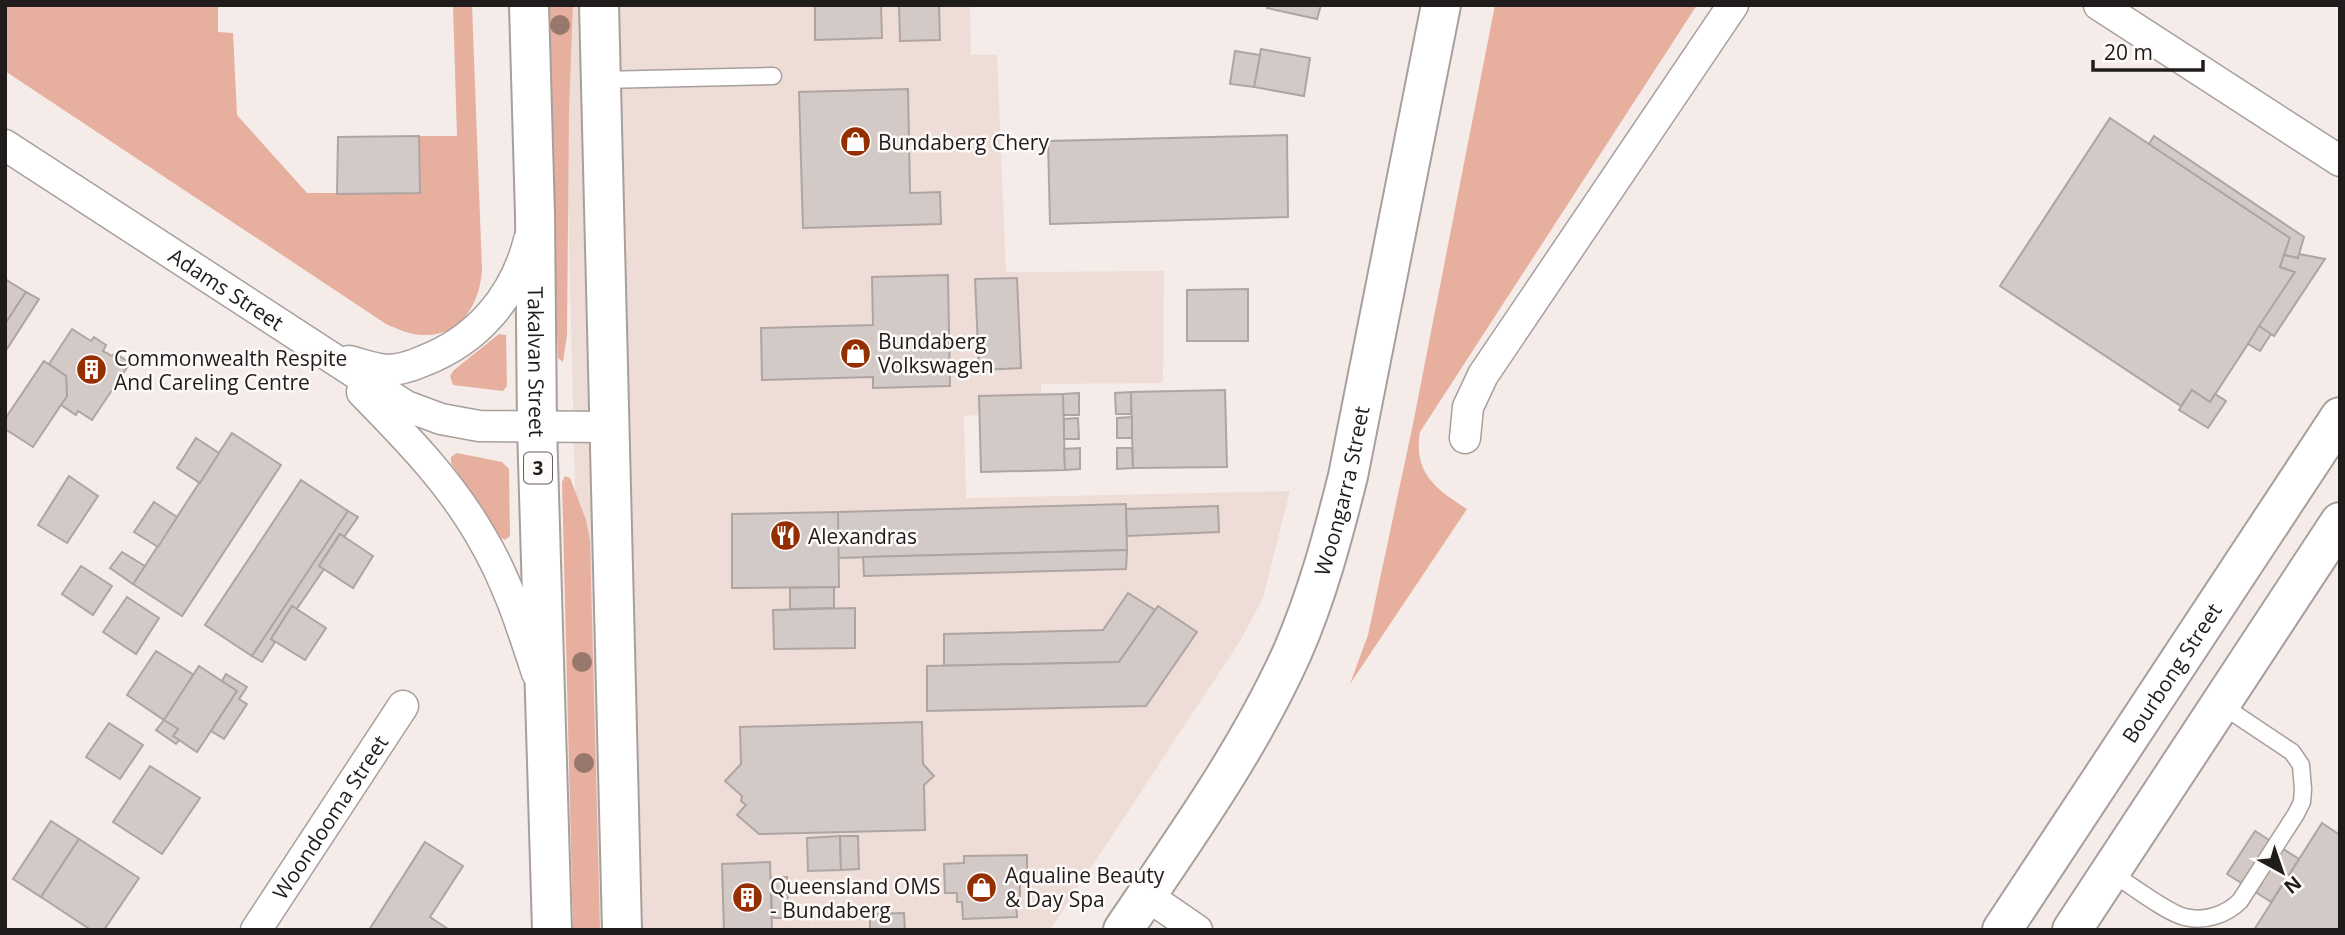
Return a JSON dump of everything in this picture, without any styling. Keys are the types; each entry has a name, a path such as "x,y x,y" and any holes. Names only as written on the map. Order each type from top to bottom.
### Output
{"main road":[{"name":"Takalvan Street","path":"529,5 537,427 552,930"},
{"path":"599,5 622,930"},
{"name":"Woongarra Street","path":"1123,930 1226,774 1262,712 1292,653 1322,572 1348,476 1441,5"},
{"name":"Bourbong Street","path":"2002,930 2340,417"},
{"path":"2073,930 2340,522"}],"street":[{"path":"1465,438 1468,407 1483,375 1732,5"},
{"path":"2099,5 2340,161"},
{"name":"Adams Street","path":"5,145 406,406 440,419 479,426 609,427"},
{"path":"325,354 386,370 409,367 462,341 486,321 509,290 524,258 535,215"},
{"path":"325,354 409,440 456,497 483,539 515,609 546,699"},
{"name":"Woondooma Street","path":"256,930 403,706"},
{"path":"1146,895 1197,930"}],"lane":[{"path":"601,80 773,76"},
{"path":"2110,872 2184,918 2220,916 2240,901 2302,802 2301,765 2292,752 2220,704"}],"shaded area":[{"path":"6,5 218,5 218,32 233,33 237,115 307,193 420,193 419,136 457,136 453,5 472,5 482,270 477,294 466,316 448,330 436,334 413,334 386,324 5,71"},
{"path":"549,5 573,5 569,109 567,335 563,362 558,358 557,335"},
{"path":"563,5 970,5 971,55 997,55 1006,272 1164,271 1163,383 1041,384 1041,394 979,396 980,415 964,416 966,498 1290,491 1263,598 1240,641 1050,930 586,930"},
{"path":"1495,5 1697,5 1420,432 1420,459 1429,478 1467,509 1350,684 1368,635 1413,424"},
{"path":"499,334 506,335 507,386 503,391 453,385 450,376 454,370"},
{"path":"457,453 502,462 509,469 510,536 505,540 501,538 451,463 451,457"},
{"path":"565,476 570,478 586,520 590,541 600,930 573,930 562,482"}],"building":[{"path":"815,5 881,5 882,38 815,40"},
{"path":"899,5 939,5 940,40 900,41"},
{"path":"1268,5 1321,5 1317,19 1267,8"},
{"path":"1261,49 1310,58 1304,96 1254,87"},
{"path":"1235,51 1260,55 1254,87 1230,84"},
{"name":"Bundaberg Chery","path":"908,89 910,193 940,192 941,224 803,228 799,92"},
{"path":"2110,118 2290,238 2280,267 2295,272 2210,402 2192,390 2181,406 2000,286"},
{"path":"1287,135 1288,217 1050,224 1048,141"},
{"path":"419,136 420,193 337,194 338,137"},
{"path":"2154,136 2304,237 2298,258 2284,255 2290,238 2149,144"},
{"path":"2299,254 2325,259 2274,336 2259,326 2295,272 2280,267 2284,255 2298,258"},
{"name":"Bundaberg Volkswagen","path":"948,275 950,386 873,388 873,377 762,380 761,328 873,325 872,277"},
{"path":"1017,278 1021,368 979,370 975,279"},
{"path":"5,279 26,292 5,324"},
{"path":"1248,289 1248,341 1187,341 1187,290"},
{"path":"26,292 39,299 5,352 5,324"},
{"path":"2259,326 2271,334 2260,351 2248,344"},
{"name":"Commonwealth Respite And Careling Centre","path":"72,329 91,341 94,337 106,345 103,351 112,356 115,353 130,363 92,420 78,411 76,415 61,405 67,396 66,376 49,364"},
{"path":"44,361 66,376 67,396 33,447 5,429 5,419"},
{"path":"1225,390 1227,467 1133,468 1131,392"},
{"path":"2192,390 2210,402 2215,394 2226,401 2208,428 2179,410"},
{"path":"1131,392 1131,414 1116,414 1115,393"},
{"path":"1079,393 1079,415 1063,415 1063,394"},
{"path":"1063,394 1065,470 981,472 979,396"},
{"path":"1132,417 1132,438 1117,438 1117,418"},
{"path":"1078,418 1079,439 1064,439 1064,419"},
{"path":"232,433 281,465 182,616 133,584"},
{"path":"196,438 219,453 200,483 177,468"},
{"path":"1080,448 1080,469 1065,470 1064,449"},
{"path":"1117,448 1132,448 1133,468 1117,469"},
{"path":"69,476 98,496 67,543 38,525"},
{"path":"301,480 348,511 252,656 205,625"},
{"path":"154,502 177,517 158,547 134,532"},
{"path":"1126,504 1127,550 838,558 838,512"},
{"path":"1218,506 1219,532 1127,536 1126,509"},
{"path":"348,511 358,517 344,537 340,534 319,566 324,569 296,610 292,606 271,639 275,642 262,662 252,656"},
{"name":"Alexandras","path":"838,512 839,587 732,588 732,514"},
{"path":"340,534 373,556 353,588 319,566"},
{"path":"1127,550 1126,569 864,576 863,557"},
{"path":"122,552 145,566 133,584 110,568"},
{"path":"81,566 112,586 93,615 62,594"},
{"path":"834,587 834,608 790,609 790,588"},
{"path":"1128,593 1155,610 1119,662 944,666 944,634 1103,630"},
{"path":"127,597 159,618 136,654 103,632"},
{"path":"292,606 326,628 305,660 271,639"},
{"path":"1158,606 1197,632 1146,706 927,711 927,666 1119,662"},
{"path":"855,608 855,648 774,649 773,610"},
{"path":"156,651 194,675 164,720 127,695"},
{"path":"199,666 237,691 197,752 173,736 178,729 164,720"},
{"path":"226,674 247,687 239,699 247,704 224,739 211,731 237,691 222,681"},
{"path":"164,720 178,729 173,736 179,740 176,744 156,730"},
{"path":"922,722 923,764 934,776 924,785 925,830 759,834 737,815 746,805 741,801 742,796 725,781 741,764 740,727"},
{"path":"109,723 143,745 120,779 86,757"},
{"path":"150,766 200,798 162,854 113,822"},
{"path":"51,821 79,839 41,897 13,879"},
{"path":"2322,823 2340,835 2340,930 2254,930"},
{"path":"2255,831 2299,859 2271,902 2227,874"},
{"path":"840,836 841,870 808,871 807,838"},
{"path":"840,836 858,836 859,869 841,870"},
{"path":"79,839 139,878 104,930 91,930 41,897"},
{"path":"425,842 463,866 430,917 448,929 369,930"},
{"name":"Aqualine Beauty & Day Spa","path":"1027,855 1027,881 1020,881 1020,901 1016,901 1017,917 963,919 962,902 957,902 957,893 945,893 944,864 964,863 964,856"},
{"name":"Queensland OMS - Bundaberg","path":"770,862 772,930 724,930 722,864"},
{"path":"787,877 788,918 772,918 771,878"},
{"path":"904,913 905,930 870,930 870,914"}],"place":[{"name":"Bundaberg Chery","path":"855,142"},
{"name":"Bundaberg Volkswagen","path":"855,353"},
{"name":"Commonwealth Respite And Careling Centre","path":"91,370"},
{"name":"Alexandras","path":"785,536"},
{"name":"Aqualine Beauty & Day Spa","path":"982,887"},
{"name":"Queensland OMS - Bundaberg","path":"747,898"}]}
